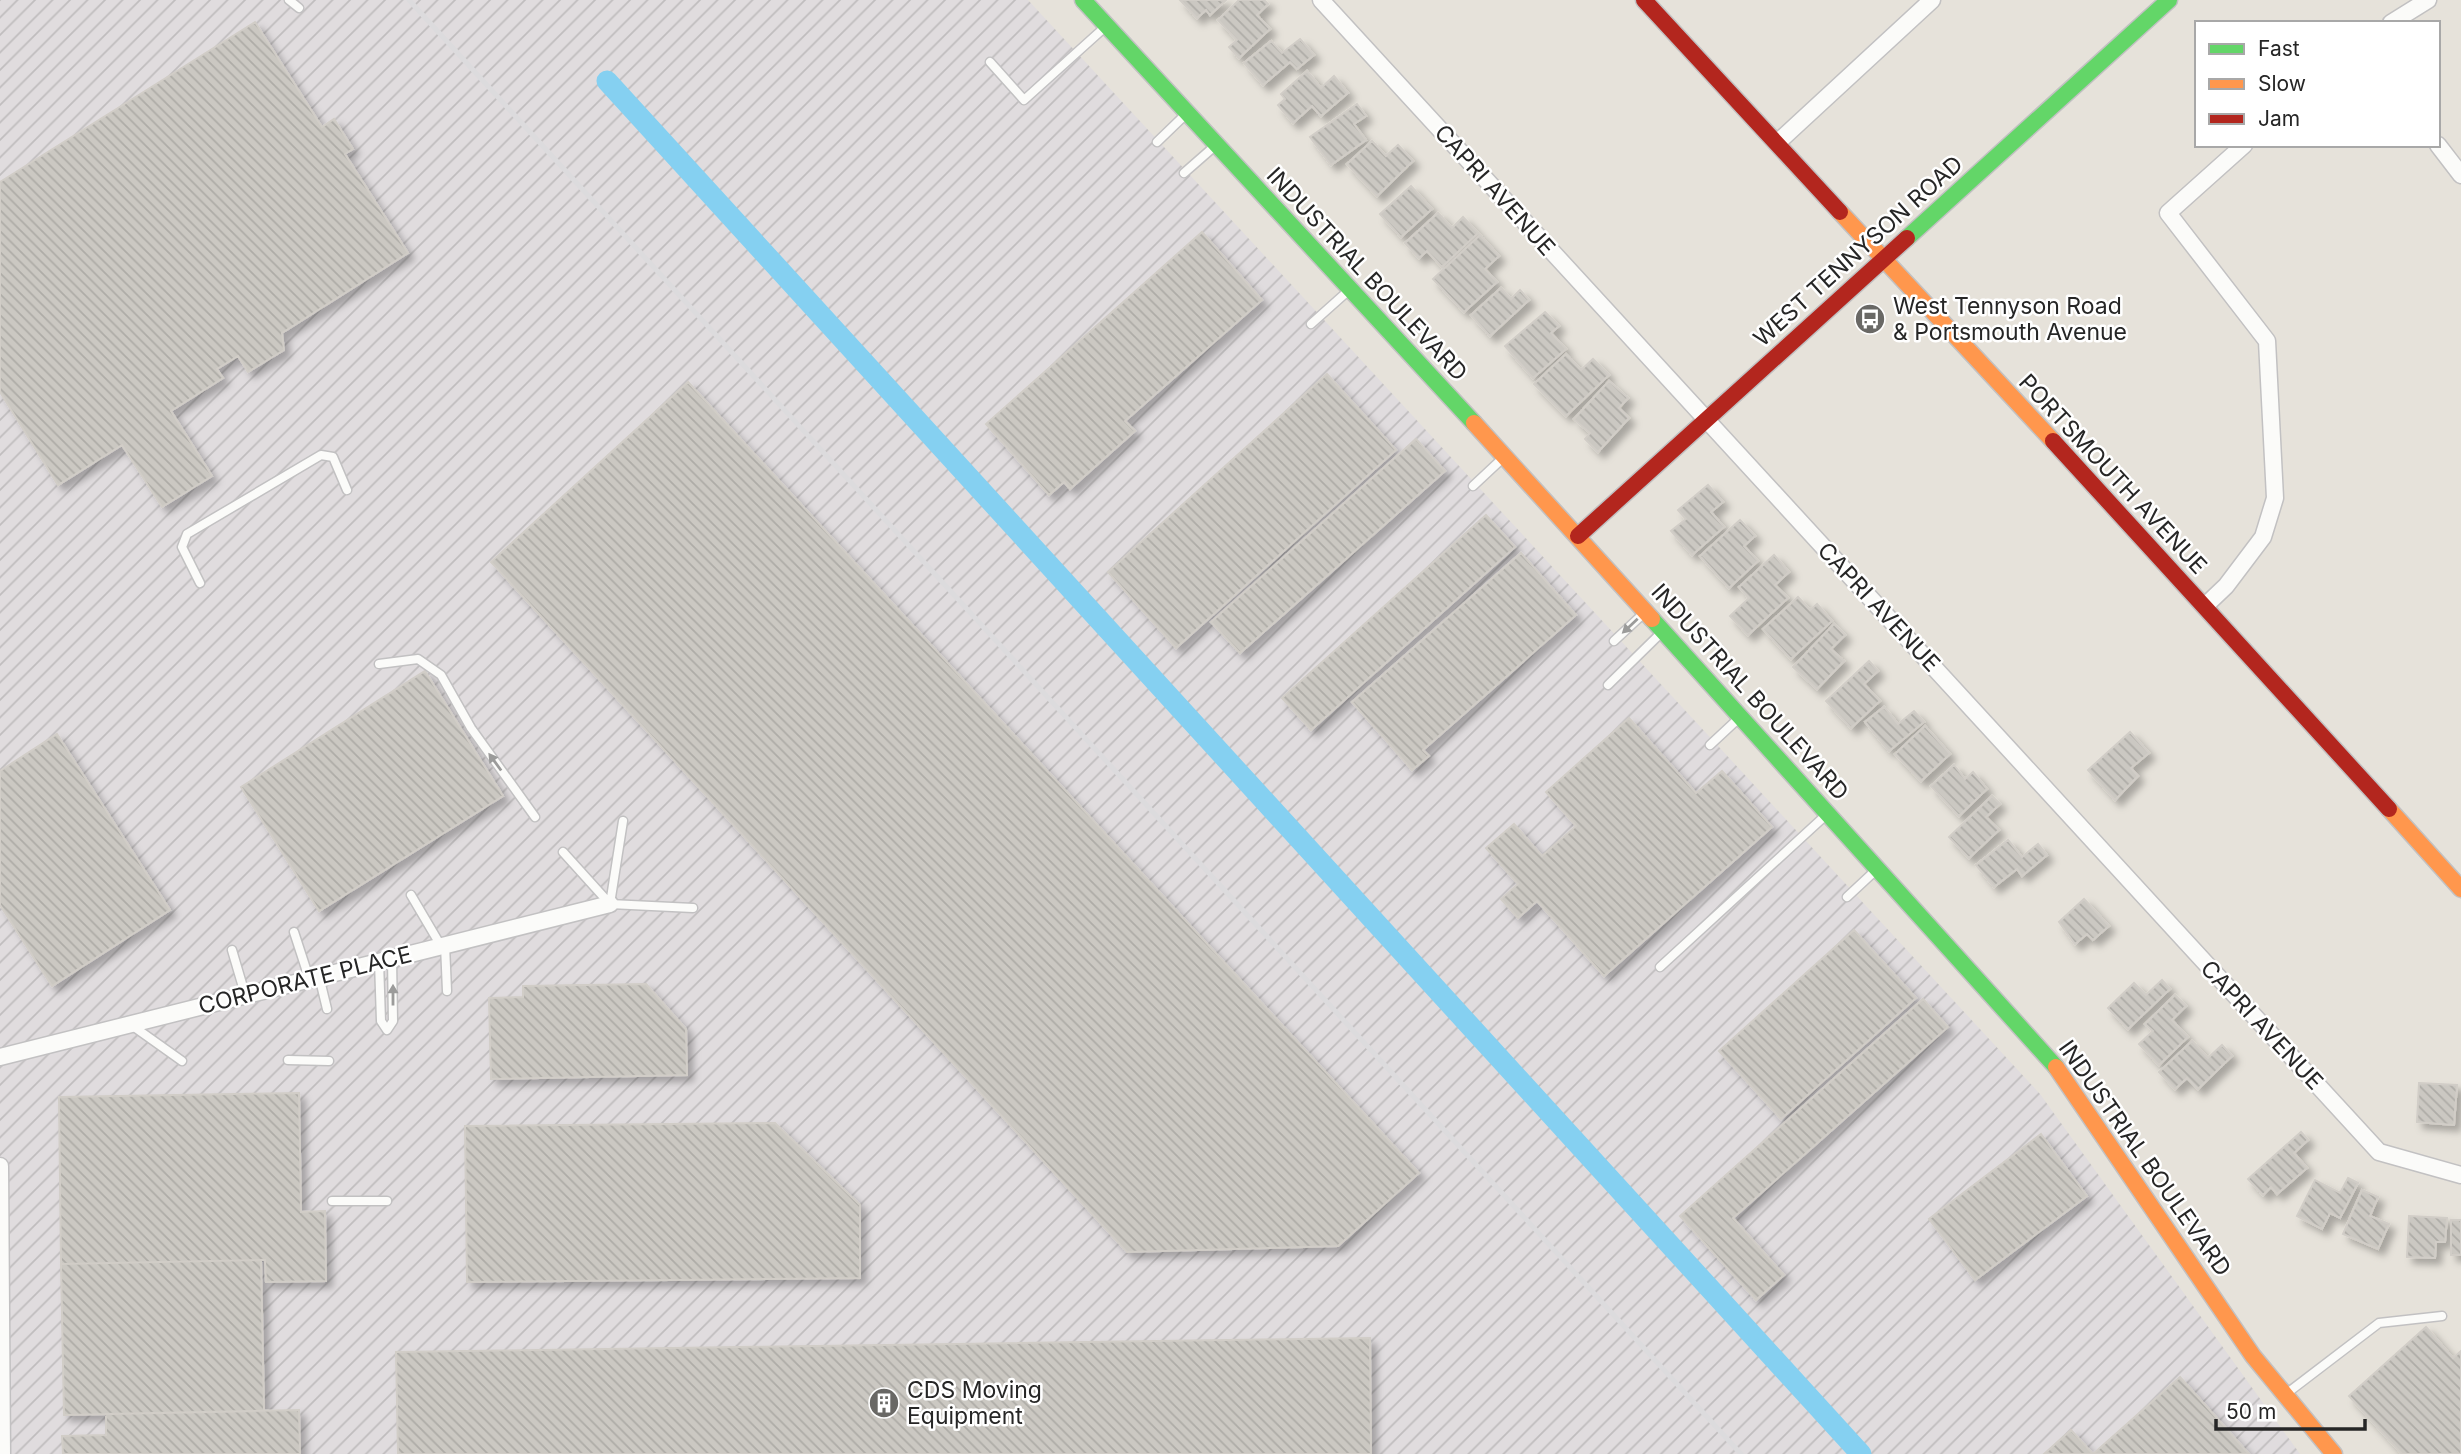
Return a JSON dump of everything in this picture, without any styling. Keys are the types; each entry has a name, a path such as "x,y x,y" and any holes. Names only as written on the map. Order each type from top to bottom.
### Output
{"main road":[{"name":"INDUSTRIAL BOULEVARD","path":"1083,0 1505,457 2068,1080 2253,1356 2334,1454"},
{"name":"PORTSMOUTH AVENUE","path":"1644,0 1882,260 2458,878"},
{"name":"WEST TENNYSON ROAD","path":"1577,536 2169,0"}],"street":[{"name":"CAPRI AVENUE","path":"1321,0 2379,1152 2461,1175"},
{"path":"1777,143 1932,0"},
{"path":"2394,21 2428,0"},
{"path":"2205,606 2226,586 2263,537 2275,498 2267,341 2168,213 2242,147"},
{"path":"2440,147 2461,175"},
{"name":"CORPORATE PLACE","path":"0,1057 610,904"},
{"path":"0,1166 2,1454"}],"lane":[{"path":"289,0 299,8"},
{"path":"990,62 1024,100 1106,25"},
{"path":"1157,142 1188,113"},
{"path":"1184,173 1217,144"},
{"path":"1311,324 1350,289"},
{"path":"200,583 182,547 187,534 320,455 333,457 347,489"},
{"path":"1473,486 1505,457"},
{"path":"1614,641 1645,612"},
{"path":"1608,685 1663,631"},
{"path":"379,664 418,659 441,675 471,728 535,817"},
{"path":"1710,745 1740,716"},
{"path":"1660,967 1828,813"},
{"path":"610,904 623,821"},
{"path":"563,852 610,904 693,908"},
{"path":"1847,897 1878,867"},
{"path":"411,895 443,946 447,991"},
{"path":"294,932 327,1009"},
{"path":"232,950 245,994"},
{"path":"386,959 393,1017 387,1030 381,1023 386,959"},
{"path":"130,1024 182,1061"},
{"path":"288,1060 329,1061"},
{"path":"332,1201 387,1200"},
{"path":"2284,1395 2379,1323 2442,1316"}],"shaded area":[{"path":"0,0 1028,0 2040,1094 2300,1454 0,1454"}],"building":[{"path":"1180,0 1226,0 1210,15 1206,10 1197,18"},
{"path":"1239,0 1264,0 1268,4 1257,15 1270,29 1239,58 1229,47 1237,40 1218,20"},
{"path":"255,22 322,127 334,119 353,149 345,154 408,253 282,333 284,350 248,372 238,356 217,369 223,378 171,411 212,476 162,507 122,445 58,485 0,392 0,182"},
{"path":"1300,39 1314,55 1297,69 1290,62 1263,85 1244,63 1271,41 1282,53"},
{"path":"1307,71 1321,88 1334,76 1348,93 1321,116 1312,106 1293,123 1278,105 1285,99 1281,94"},
{"path":"1357,104 1366,116 1354,124 1366,140 1331,165 1310,137"},
{"path":"1372,141 1386,156 1398,145 1413,161 1377,196 1347,164"},
{"path":"1411,186 1432,209 1401,237 1380,214"},
{"path":"1438,213 1452,228 1463,217 1478,233 1442,267 1427,251 1419,258 1405,243"},
{"path":"1202,232 1262,300 1125,421 1135,431 1070,489 1064,482 1049,495 986,424"},
{"path":"1480,235 1499,256 1485,269 1497,282 1464,312 1433,279"},
{"path":"1501,288 1511,299 1520,290 1529,300 1490,336 1471,315"},
{"path":"1545,312 1559,326 1551,333 1566,349 1533,378 1505,346"},
{"path":"1566,354 1581,370 1593,359 1609,375 1566,416 1534,384"},
{"path":"1327,374 1396,450 1176,648 1108,572"},
{"path":"1609,381 1628,398 1619,408 1629,418 1598,452 1585,439 1590,433 1574,419"},
{"path":"688,382 1419,1173 1338,1246 1127,1252 491,562"},
{"path":"1416,439 1445,471 1240,653 1211,622"},
{"path":"1708,485 1723,502 1711,512 1724,527 1692,555 1671,531 1686,519 1678,510"},
{"path":"1486,515 1515,547 1311,730 1282,698"},
{"path":"1740,520 1755,536 1744,546 1758,561 1729,588 1700,556"},
{"path":"1521,553 1576,615 1423,750 1429,756 1412,770 1352,702"},
{"path":"1774,555 1789,572 1775,585 1788,598 1748,635 1730,616 1749,598 1739,587"},
{"path":"1798,597 1810,610 1817,604 1832,621 1791,659 1763,629"},
{"path":"1834,624 1845,635 1831,649 1844,661 1817,689 1793,667"},
{"path":"1869,661 1878,671 1864,684 1880,701 1851,728 1826,701"},
{"path":"425,671 503,796 319,911 241,787"},
{"path":"1884,707 1898,724 1914,711 1924,722 1889,751 1865,722"},
{"path":"1629,718 1696,793 1722,771 1772,827 1604,976 1537,901 1518,918 1501,899 1518,884 1486,848 1514,824 1542,856 1576,826 1546,792"},
{"path":"1925,726 1950,754 1921,781 1895,754"},
{"path":"2130,732 2149,753 2131,768 2138,776 2115,800 2088,770"},
{"path":"57,734 170,910 52,986 0,905 0,771"},
{"path":"1954,765 1965,779 1973,772 1987,789 1959,816 1931,786"},
{"path":"1992,796 2000,804 1986,817 1999,830 1969,858 1949,837"},
{"path":"2008,840 2022,857 2038,844 2047,855 2022,876 2017,869 1994,887 1976,865"},
{"path":"2084,899 2109,926 2093,940 2087,934 2075,944 2059,922"},
{"path":"1854,930 1916,998 1781,1119 1719,1051"},
{"path":"2162,980 2170,989 2128,1029 2108,1008 2134,983 2146,995"},
{"path":"646,984 686,1029 687,1075 491,1079 489,998 523,997 523,986"},
{"path":"2175,995 2186,1006 2172,1020 2188,1037 2159,1065 2139,1044 2153,1031 2145,1024"},
{"path":"1923,999 1948,1027 1733,1218 1784,1275 1756,1300 1680,1216"},
{"path":"2192,1041 2208,1058 2222,1045 2232,1056 2198,1089 2187,1078 2175,1089 2159,1072"},
{"path":"2419,1083 2457,1085 2454,1125 2417,1122"},
{"path":"299,1093 301,1212 325,1211 326,1281 266,1282 265,1260 61,1264 59,1097"},
{"path":"775,1123 860,1205 860,1278 467,1282 465,1126"},
{"path":"2301,1132 2308,1140 2294,1153 2307,1168 2277,1194 2271,1187 2263,1195 2248,1179"},
{"path":"2041,1134 2087,1196 1975,1280 1929,1219"},
{"path":"2348,1178 2358,1183 2340,1218 2330,1213 2322,1229 2297,1216 2315,1180 2340,1193"},
{"path":"2362,1190 2378,1197 2370,1216 2389,1224 2378,1249 2343,1234"},
{"path":"2409,1216 2447,1218 2445,1242 2436,1242 2435,1258 2407,1257"},
{"path":"2451,1220 2461,1220 2461,1255 2451,1255"},
{"path":"261,1260 264,1411 64,1415 61,1264"},
{"path":"2426,1327 2453,1358 2461,1351 2461,1454 2402,1454 2349,1396"},
{"name":"CDS Moving Equipment","path":"1370,1338 1371,1454 398,1454 396,1352"},
{"path":"2180,1377 2249,1454 2093,1454"},
{"path":"299,1410 300,1454 63,1454 62,1436 106,1435 106,1414"},
{"path":"2071,1430 2093,1454 2044,1454"}],"waterway":[{"path":"607,81 1861,1454"}],"railway":[{"path":"409,0 1741,1454"}],"traffic: fast":[{"path":"1083,0 1474,423"},
{"path":"1907,238 2169,0"},
{"path":"1652,619 2056,1067"}],"traffic: slow":[{"path":"1840,212 2053,441"},
{"path":"1474,423 1652,619"},
{"path":"2389,809 2461,889"},
{"path":"2056,1067 2253,1356 2334,1454"}],"traffic: jam":[{"path":"1644,0 1840,212"},
{"path":"1578,536 1907,238"},
{"path":"2053,441 2389,809"}],"place":[{"name":"West Tennyson Road & Portsmouth Avenue","path":"1870,319"},
{"name":"CDS Moving Equipment","path":"884,1403"}]}
